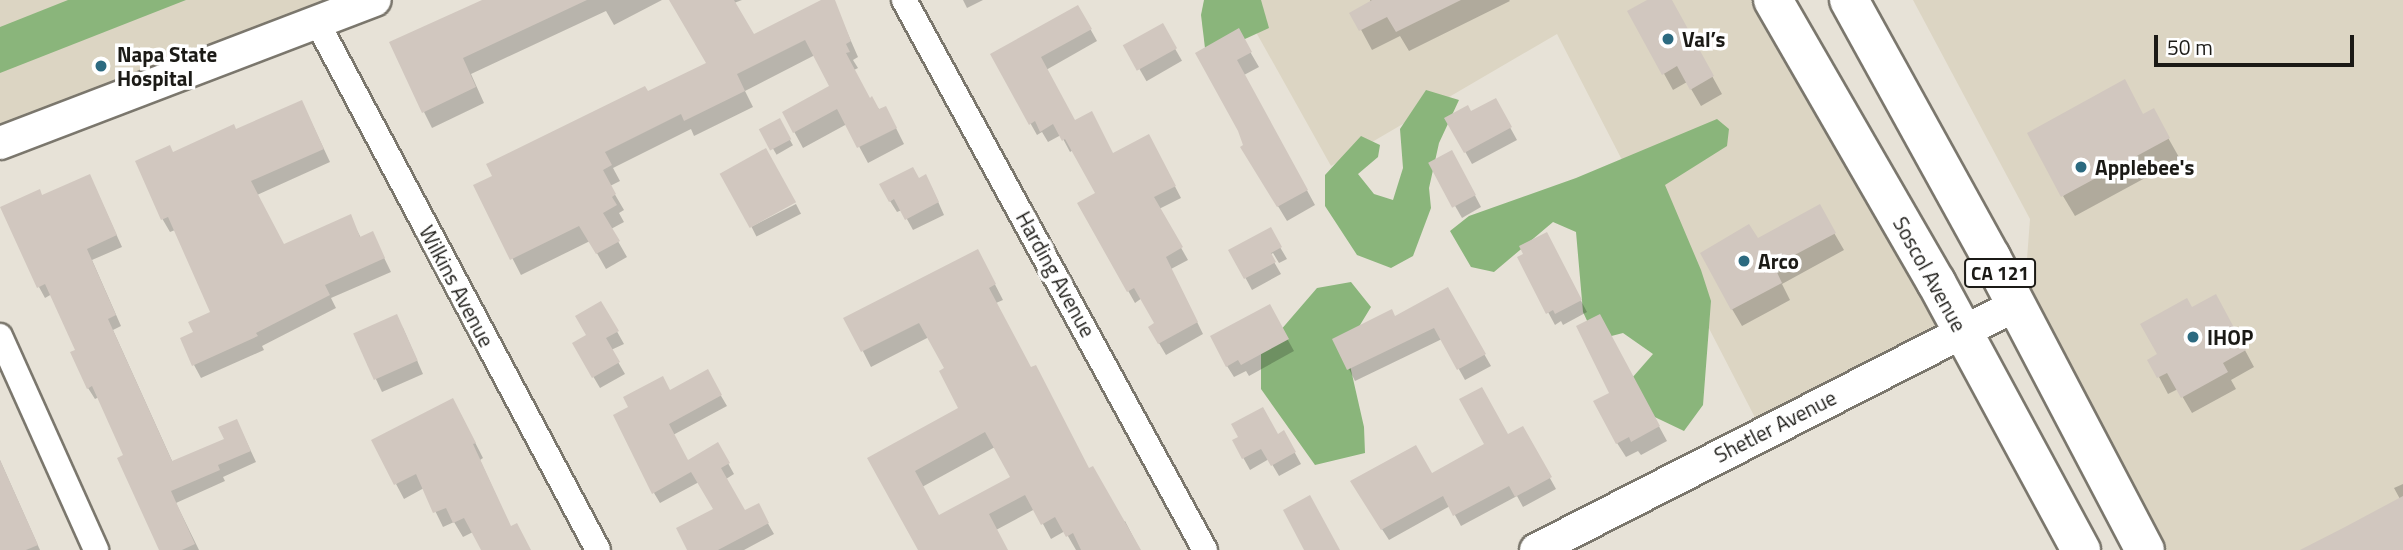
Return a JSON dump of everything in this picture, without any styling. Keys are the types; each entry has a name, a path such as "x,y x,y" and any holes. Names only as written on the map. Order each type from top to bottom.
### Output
{"main road":[{"name":"Soscol Avenue","path":"1773,0 1962,332 2081,550"},
{"name":"CA 121","path":"1849,0 2016,305 2145,550"}],"street":[{"path":"0,143 375,0"},
{"name":"Harding Avenue","path":"904,0 1205,550"},
{"name":"Wilkins Avenue","path":"317,22 597,550"},
{"name":"Shetler Avenue","path":"1536,550 2016,305"},
{"path":"0,335 96,550"}],"shaded area":[{"name":"Napa State Hospital","path":"0,0 375,0 0,143"},
{"path":"1238,0 1773,0 1962,332 1763,433 1557,34 1331,166"},
{"path":"1913,0 2403,0 2403,550 2145,550 2016,305 2027,259 2030,219"}],"green space":[{"path":"68,0 186,0 0,73 0,27"},
{"path":"1204,0 1261,0 1269,28 1223,49 1205,48 1201,15"},
{"path":"1426,90 1459,100 1439,143 1429,188 1431,208 1413,256 1391,268 1357,255 1325,206 1325,175 1361,136 1380,145 1378,157 1358,174 1374,194 1393,200 1403,168 1400,129"},
{"path":"1717,119 1729,129 1727,146 1665,185 1701,270 1711,301 1703,405 1684,431 1640,410 1625,386 1653,354 1623,333 1596,340 1583,312 1576,232 1553,222 1494,272 1471,267 1450,231 1469,216 1576,178"},
{"path":"1351,282 1371,307 1346,348 1364,427 1365,453 1315,465 1261,389 1261,353 1317,288"}],"building":[{"path":"482,0 587,0 463,58 476,87 422,113 389,42"},
{"path":"669,0 734,0 754,34 821,0 835,0 851,41 846,44 850,52 846,53 870,98 872,96 879,109 886,106 897,128 857,148 837,109 793,133 782,112 829,86 805,40 737,74 745,91 684,121 681,114 605,152 612,165 603,170 616,194 612,197 617,205 603,213 620,241 596,254 579,226 510,260 473,185 492,176 486,164 645,86 648,91 706,63"},
{"path":"1372,0 1461,0 1396,32 1387,17 1359,31 1349,13"},
{"name":"Val’s","path":"1647,0 1672,0 1714,76 1690,90 1677,66 1662,75 1627,11"},
{"path":"1078,5 1092,29 1041,57 1075,120 1092,111 1113,153 1149,134 1176,186 1154,197 1183,247 1166,257 1198,322 1158,344 1148,327 1154,323 1134,288 1127,292 1077,203 1095,193 1065,139 1062,141 1053,124 1040,132 1035,121 1029,125 990,54"},
{"path":"1163,23 1177,48 1137,71 1123,45"},
{"path":"1239,28 1252,52 1237,60 1308,190 1277,207 1240,147 1243,145 1238,131 1195,53"},
{"name":"Applebee's","path":"2125,79 2143,114 2154,108 2170,138 2061,197 2027,133"},
{"path":"1496,98 1512,127 1464,153 1444,118 1468,105 1471,111"},
{"path":"302,100 324,149 251,181 284,244 351,214 360,237 373,231 385,258 325,285 330,295 256,333 258,336 192,366 180,338 193,332 188,322 210,312 168,217 161,220 135,161 170,145 173,152 234,124 236,129"},
{"path":"780,118 791,139 770,150 759,129"},
{"path":"766,148 796,202 750,228 720,174"},
{"path":"1452,150 1476,195 1452,208 1428,163"},
{"path":"913,167 919,178 926,174 939,202 905,220 894,199 889,202 879,184"},
{"path":"90,174 117,235 87,249 116,315 108,319 172,461 224,439 218,427 237,419 251,451 218,465 220,470 171,491 195,544 182,550 159,550 117,458 123,455 92,386 87,389 70,352 75,350 45,284 37,288 0,207 40,189 42,195"},
{"name":"Arco","path":"1820,204 1836,233 1774,266 1782,283 1731,310 1700,253 1749,224 1758,238"},
{"path":"1271,227 1282,247 1271,253 1276,262 1244,279 1228,250"},
{"path":"1547,232 1582,300 1555,314 1553,310 1546,314 1517,257 1523,254 1519,246"},
{"path":"978,249 996,284 989,288 1031,367 1036,365 1089,468 1093,466 1141,550 1081,550 1073,533 1066,537 1055,517 1041,525 1025,495 989,514 1008,550 918,550 867,458 958,408 939,371 944,368 919,323 861,352 843,318","holes":["985,432 1010,477 939,515 915,471"]},
{"path":"1448,287 1486,354 1457,370 1434,328 1347,370 1332,339 1392,309 1395,316"},
{"name":"IHOP","path":"2216,294 2246,350 2223,363 2228,372 2181,398 2167,373 2157,378 2147,360 2157,354 2140,324 2187,298 2192,307"},
{"path":"601,301 619,331 606,338 620,362 592,378 572,343 586,335 575,316"},
{"path":"1270,304 1289,339 1241,365 1238,360 1226,367 1210,336"},
{"path":"397,314 418,361 374,380 353,334"},
{"path":"1600,314 1660,426 1631,442 1629,437 1616,444 1593,401 1609,393 1576,326"},
{"path":"708,369 722,395 669,424 688,460 718,442 730,463 721,468 745,510 759,503 769,523 718,550 687,550 676,528 713,509 691,472 652,494 613,415 628,407 623,397 663,376 670,390"},
{"path":"1482,387 1508,434 1523,426 1552,477 1515,497 1509,486 1453,516 1443,496 1381,530 1350,481 1416,445 1432,473 1484,444 1459,399"},
{"path":"453,398 476,443 473,444 511,526 517,523 531,550 481,550 464,518 453,523 446,508 433,513 416,474 394,485 371,440"},
{"path":"1263,407 1278,434 1284,430 1296,452 1271,466 1261,449 1242,459 1232,440 1238,437 1231,424"},
{"path":"0,460 38,545 26,550 0,550"},
{"path":"1310,495 1340,550 1304,550 1283,510"},
{"path":"2403,496 2403,550 2300,550 2345,527"}],"place":[{"name":"Val’s","path":"1668,39"},
{"name":"Napa State Hospital","path":"101,66"},
{"name":"Applebee's","path":"2081,167"},
{"name":"Arco","path":"1744,261"},
{"name":"IHOP","path":"2193,337"}]}
